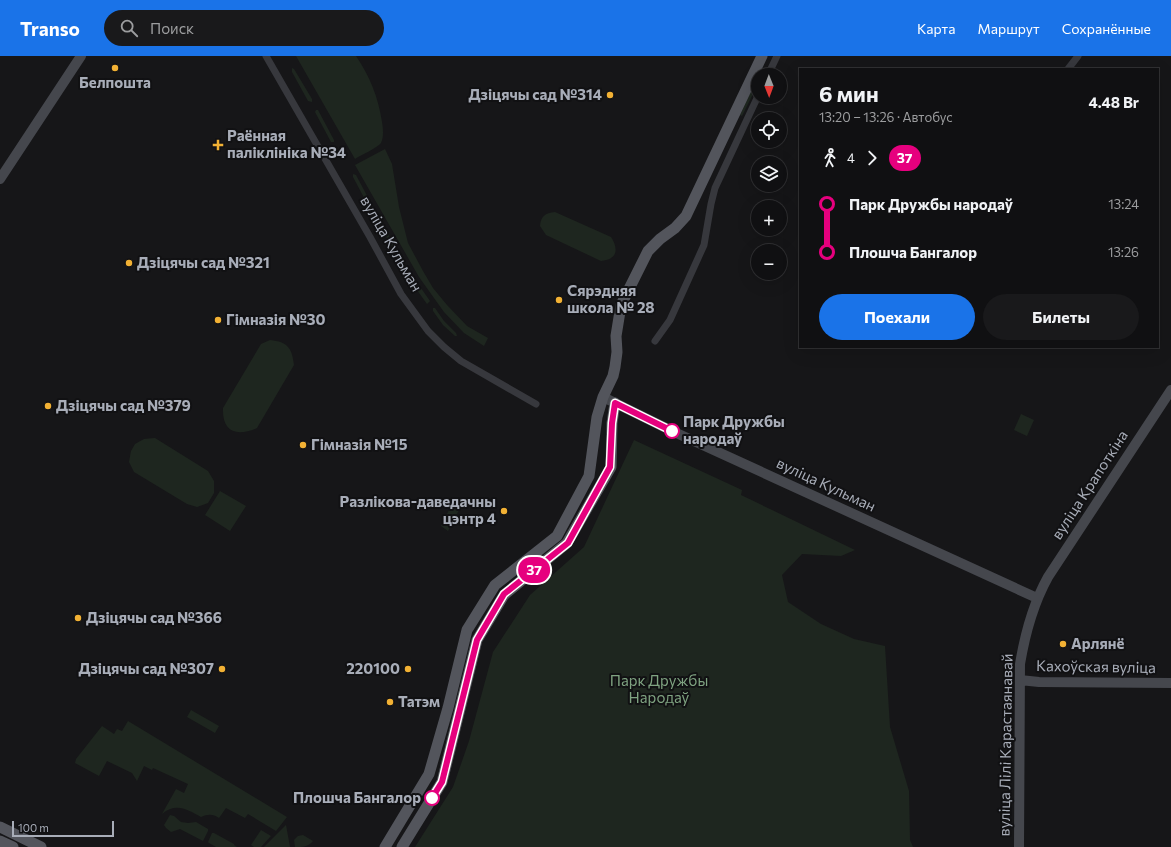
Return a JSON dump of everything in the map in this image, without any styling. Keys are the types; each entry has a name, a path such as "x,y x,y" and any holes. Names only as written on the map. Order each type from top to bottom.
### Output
{"main road":[{"path":"0,179 81,56"},
{"path":"385,847 429,774 448,708 467,630 495,585 557,536 589,476 597,417 603,397 614,371 617,352 616,336 621,305 648,251 660,239 675,228 686,216 762,56"},
{"name":"вуліца Крапоткіна","path":"1037,598 1051,571 1171,390"},
{"name":"вуліца Кульман","path":"603,397 672,431 1037,598"},
{"path":"402,847 442,782 477,640 504,594 568,543 610,467 612,423 615,403"},
{"name":"вуліца Лілі Карастаянавай","path":"1019,847 1020,664 1024,642 1037,598"},
{"name":"Кахоўская вуліца","path":"1020,680 1040,682 1171,683"},
{"path":"0,827 41,847"},
{"path":"0,841 13,847"}],"street":[{"name":"вуліца Кульман","path":"266,56 401,294 428,331 461,361 536,404"},
{"path":"771,68 777,56"},
{"path":"1069,68 1078,56"},
{"path":"654,341 670,320 704,245 715,188 754,104"}],"green space":[{"path":"296,56 356,56 376,95 383,132 382,141 379,145 355,159"},
{"path":"292,68 312,99 312,102 308,101 292,72"},
{"path":"751,91 751,98 742,116 740,115"},
{"path":"318,110 334,142 331,142 315,112"},
{"path":"385,149 392,164 399,207 408,243 433,288 447,305 467,326 488,338 484,346 464,333 444,312 419,277 355,165"},
{"path":"353,174 356,175 373,209 370,209 353,177"},
{"path":"555,212 611,237 616,248 613,256 609,259 601,261 546,235 540,226 541,220 546,214"},
{"path":"376,216 379,217 396,251 394,251"},
{"path":"400,258 430,301 427,304 412,283 399,260"},
{"path":"433,308 435,308 457,336 455,336 443,325 433,311"},
{"path":"270,340 281,342 288,347 292,354 294,365 257,428 249,431 237,432 228,427 225,423 223,408 261,344"},
{"path":"1021,414 1034,420 1027,436 1014,430"},
{"path":"155,438 208,471 214,481 214,493 208,503 197,507 187,504 134,472 129,462 131,451 135,444 144,439"},
{"name":"Парк Дружбы Народаў","path":"634,440 742,490 741,495 855,550 841,556 802,554 782,575 788,602 821,624 854,639 885,646 890,727 909,791 910,840 913,847 415,847 453,787 469,741 493,652 530,595 584,547"},
{"path":"220,491 246,506 230,531 205,515"},
{"path":"451,506 459,510 448,531 441,526"},
{"path":"191,710 219,726 215,733 187,717"},
{"path":"128,721 287,817 276,831 248,814 245,818 226,808 219,818 210,815 201,817 182,808 172,808 162,814 176,789 184,793 188,784 153,768 152,770 144,766 137,781 132,773 107,761 99,776 75,763 76,759 102,726 114,734 117,729 122,731"},
{"path":"170,815 174,816 181,822 196,822 208,829 203,841 180,829 171,832 164,825"},
{"path":"286,825 290,847 264,847"},
{"path":"261,830 271,836 261,847 254,847 251,845"},
{"path":"212,833 237,847 216,847 208,842"},
{"path":"303,835 313,841 305,846 295,847 294,840 298,836"}],"bus line":[{"name":"37","path":"432,798 442,782 477,640 504,594 568,543 610,467 612,423 615,403 672,431"}],"place":[{"name":"Белпошта","path":"115,68"},
{"name":"Дзіцячы сад №314","path":"610,95"},
{"name":"Раённая паліклініка №34","path":"218,145"},
{"name":"Дзіцячы сад №321","path":"129,263"},
{"name":"Сярэдняя школа № 28","path":"559,300"},
{"name":"Гімназія №30","path":"218,320"},
{"name":"Дзіцячы сад №379","path":"48,406"},
{"name":"Парк Дружбы народаў","path":"672,431"},
{"name":"Гімназія №15","path":"303,445"},
{"name":"Разлікова-даведачны цэнтр 4","path":"504,511"},
{"name":"Дзіцячы сад №366","path":"78,618"},
{"name":"Арлянё","path":"1063,644"},
{"name":"Дзіцячы сад №307","path":"222,669"},
{"name":"220100","path":"408,669"},
{"name":"Татэм","path":"390,702"},
{"name":"Плошча Бангалор","path":"432,798"}]}
